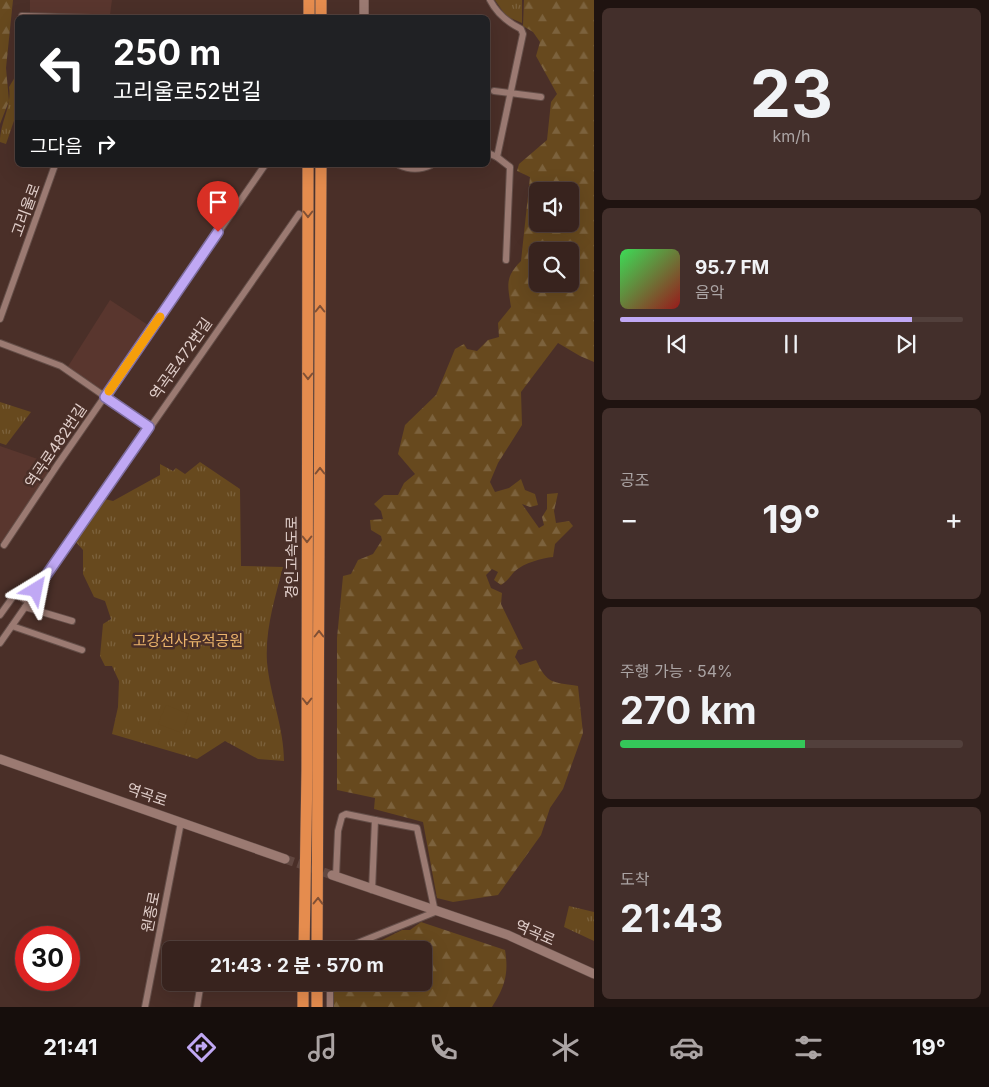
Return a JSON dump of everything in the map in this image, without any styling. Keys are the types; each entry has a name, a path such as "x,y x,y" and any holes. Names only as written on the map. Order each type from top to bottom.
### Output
{"highway":[{"path":"309,0 309,15"},
{"path":"321,15 322,0"},
{"name":"경인고속도로","path":"304,941 307,770 308,167"},
{"name":"경인고속도로","path":"317,941 321,167"},
{"path":"303,991 303,1007"},
{"path":"317,991 317,1007"}],"street":[{"path":"364,0 364,15"},
{"path":"490,0 501,16 521,29 523,34 497,157"},
{"path":"494,90 510,94 541,97"},
{"path":"490,154 510,167 506,260"},
{"name":"고리울로","path":"0,320 54,167"},
{"name":"역곡로482번길","path":"4,546 264,167"},
{"path":"404,167 409,169 426,167"},
{"name":"역곡로472번길","path":"0,643 299,214"},
{"path":"0,343 61,366 149,427"},
{"path":"0,615 15,594 27,604 72,621"},
{"path":"12,626 82,650"},
{"name":"역곡로","path":"0,759 285,859"},
{"path":"334,876 338,831 342,816 346,814 417,828 435,912 362,941"},
{"path":"372,890 375,820"},
{"name":"원종로","path":"145,1007 182,822"},
{"name":"역곡로","path":"334,876 435,912 508,935 594,974"},
{"path":"197,1007 200,991"},
{"path":"330,991 330,1007"}],"shaded area":[{"path":"30,0 112,0 110,15 30,13"},
{"path":"110,300 151,327 105,395 67,368"},
{"path":"0,446 55,465 3,543 0,542"}],"green space":[{"path":"0,0 13,0 6,68 9,101 0,124"},
{"path":"495,0 522,0 522,23 506,16"},
{"path":"524,0 594,0 594,362 558,343 521,392 522,425 498,463 490,482 495,492 509,488 521,479 525,490 535,494 538,505 530,507 522,504 539,528 544,525 542,517 547,509 547,494 558,493 554,511 556,523 569,521 573,526 555,544 553,557 528,563 515,571 501,585 494,580 498,572 492,569 486,575 491,588 502,593 501,604 523,649 518,650 515,657 520,665 536,660 544,674 552,681 578,686 583,733 563,789 550,808 541,835 498,895 453,902 437,898 423,822 374,809 375,798 337,790 337,638 343,576 351,574 358,560 373,554 382,540 381,536 371,530 370,520 383,519 381,511 374,504 384,495 398,495 404,483 415,474 398,454 405,425 436,395 455,349 464,344 467,349 477,351 488,340 499,337 498,323 511,307 508,283 512,272 521,261 529,186 529,232 579,232 579,182 529,182 530,177 517,171 519,164 547,140 551,102 557,94 536,56 540,42 533,32 523,26"},
{"path":"15,77 15,118 6,144 0,142 9,101 9,87"},
{"path":"0,402 31,412 6,445 0,443"},
{"name":"고강선사유적공원","path":"200,462 240,489 241,566 283,567 271,614 267,662 282,736 284,761 258,759 225,741 197,759 112,734 118,707 119,681 112,666 105,666 100,656 103,624 111,619 105,601 94,597 83,574 83,550 75,541 105,499 113,501 160,475 160,464 173,471 176,468 185,474"},
{"path":"166,705 189,714 182,733 158,724"},
{"path":"569,906 594,912 594,941 564,927"},
{"path":"421,922 505,950 505,980 492,1007 332,1007 334,991 432,991 432,941 380,941 402,930 410,930"}],"tunnel":[{"path":"285,859 332,875"}],"slow traffic":[{"path":"109,391 160,317"}],"route":[{"path":"36,590 149,427 105,397 218,232"}]}
